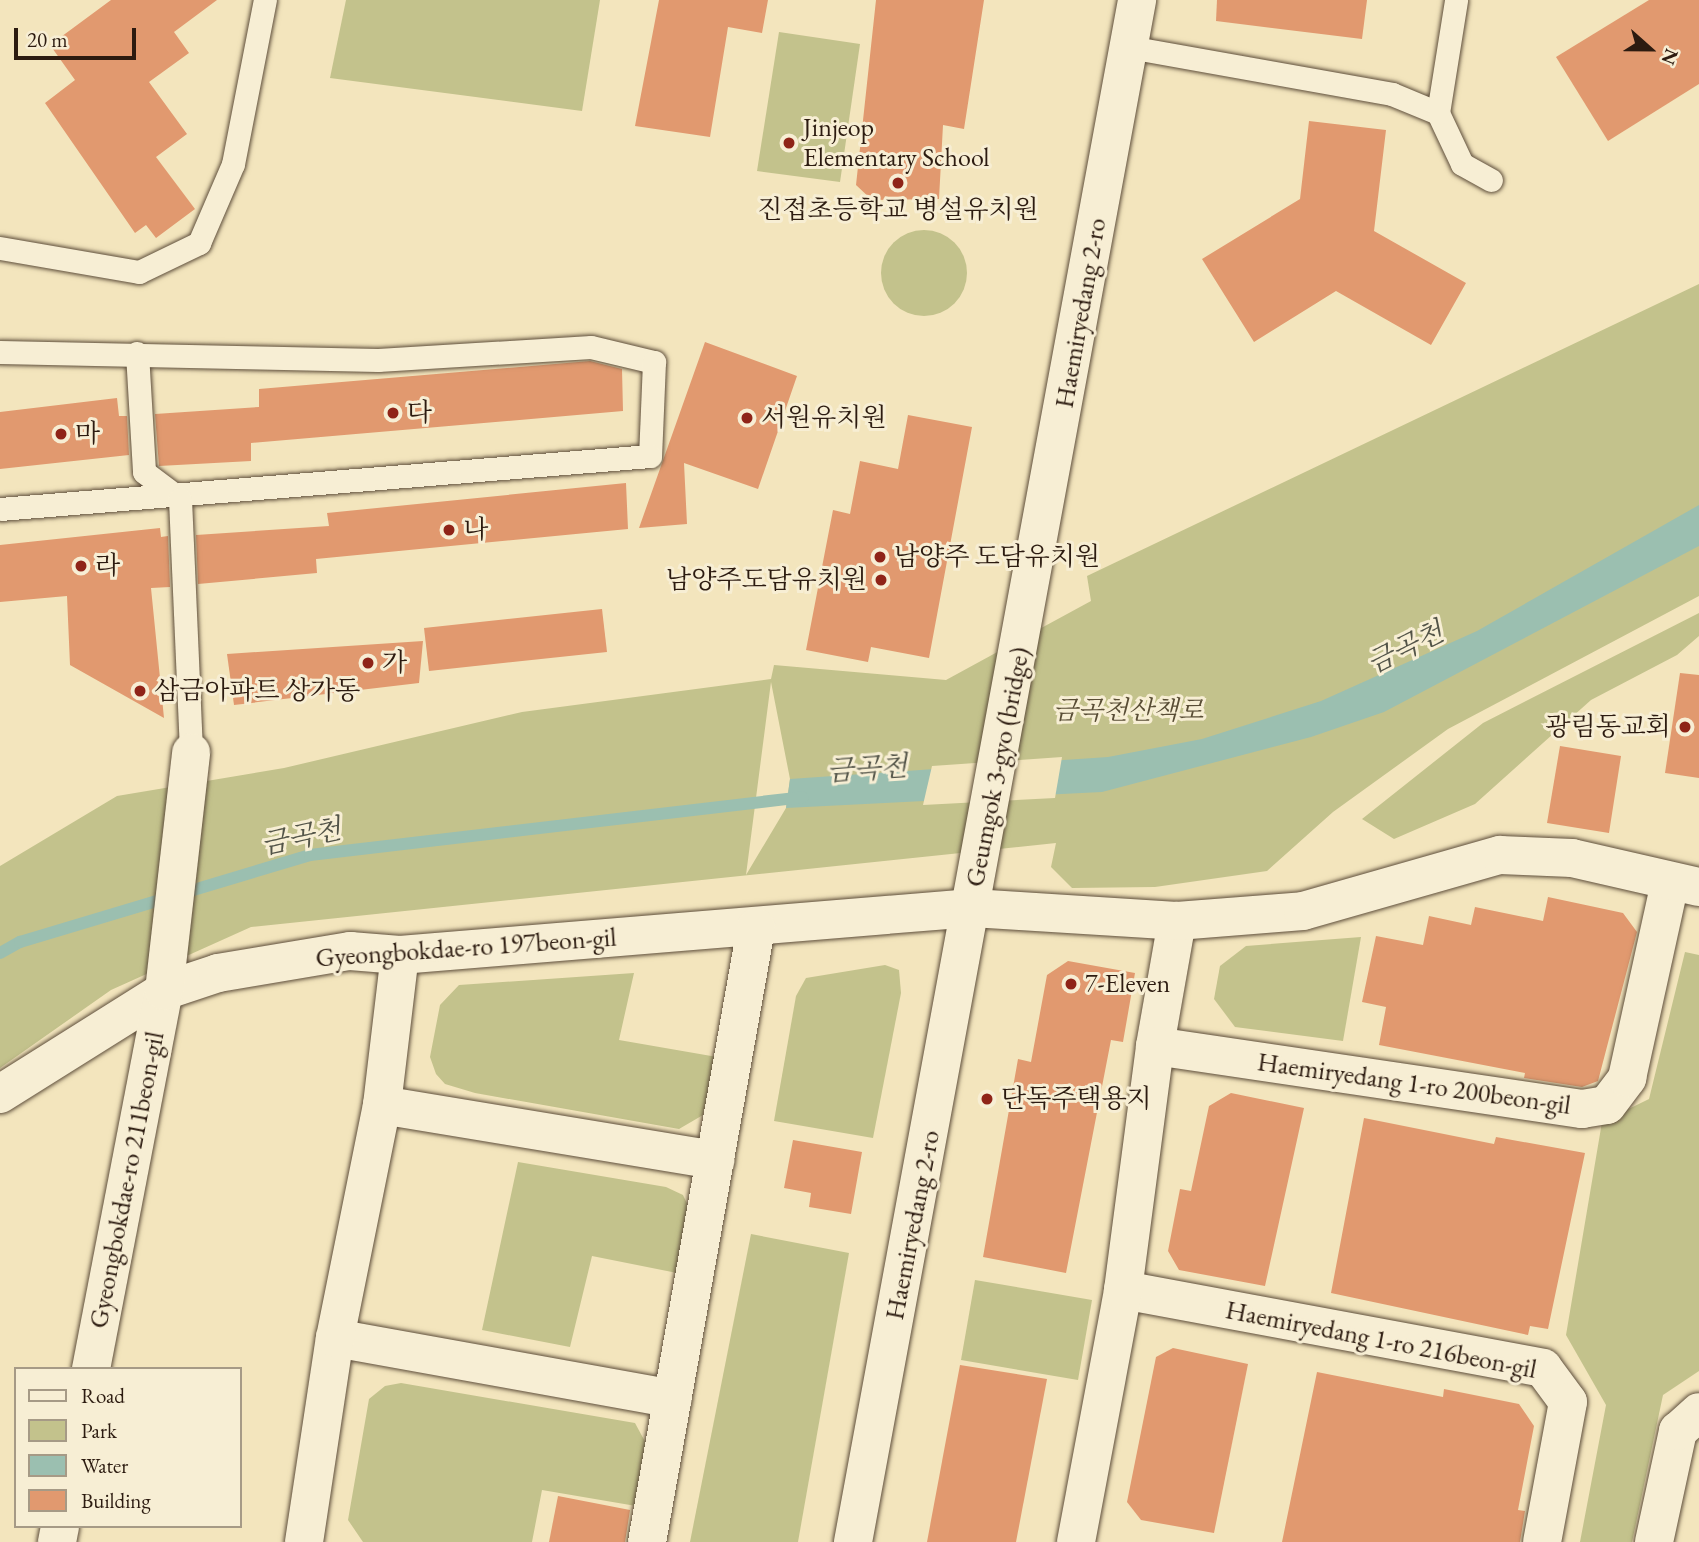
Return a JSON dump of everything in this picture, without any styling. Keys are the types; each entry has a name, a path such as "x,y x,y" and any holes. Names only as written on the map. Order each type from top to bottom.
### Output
{"street":[{"name":"Haemiryedang 2-ro","path":"1025,625 1137,0"},
{"name":"Geumgok 3-gyo (bridge)","path":"972,908 1025,625"},
{"name":"Gyeongbokdae-ro 211beon-gil","path":"90,1367 164,990 191,753"},
{"name":"Haemiryedang 1-ro 200beon-gil","path":"972,908 1177,921 1303,911 1500,855 1572,858 1685,884 1627,1078 1606,1105 1582,1109 1155,1046"},
{"name":"Haemiryedang 2-ro","path":"853,1542 972,908"},
{"name":"Gyeongbokdae-ro 197beon-gil","path":"0,1094 164,990 218,973 349,951 400,955 756,928 972,908"},
{"path":"1079,1542 1123,1290 1155,1046 1177,921"},
{"path":"647,1542 756,928"},
{"path":"304,1542 335,1338 382,1105 400,955"},
{"path":"382,1105 716,1160"},
{"name":"Haemiryedang 1-ro 216beon-gil","path":"1123,1290 1543,1368 1567,1402 1542,1542"},
{"path":"335,1338 673,1399"},
{"path":"1654,1542 1678,1431 1699,1412"}],"lane":[{"path":"0,248 139,272 199,243 233,164 265,0"},
{"path":"1456,0 1438,113 1462,164 1491,180"},
{"path":"1129,47 1392,94 1438,113"},
{"path":"0,352 378,360 591,347 654,362 650,456 180,499 0,509"},
{"path":"137,353 144,472 180,499"},
{"path":"180,499 191,753"}],"green space":[{"path":"346,0 600,0 582,111 330,78"},
{"path":"779,32 860,44 840,182 757,171"},
{"path":"924,230 941,233 955,242 964,256 967,273 964,290 955,304 941,313 924,316 907,313 893,304 884,290 881,273 884,256 893,242 907,233"},
{"name":"금곡천산책로","path":"1699,284 1699,596 1448,729 1333,812 1267,871 1155,887 1072,888 1051,867 1056,843 251,927 111,990 0,1068 0,866 117,796 284,768 522,712 771,679 774,665 946,680 1091,601 1087,576","holes":["771,682 790,779 786,808 746,875"]},
{"path":"1699,613 1699,636 1677,655 1591,700 1475,804 1394,839 1362,819 1483,723"},
{"path":"1361,937 1343,1041 1235,1027 1214,999 1220,966 1246,946"},
{"path":"1685,952 1699,955 1699,1371 1663,1395 1632,1542 1580,1542 1606,1405 1566,1335 1602,1122 1649,1099"},
{"path":"885,965 899,970 901,993 873,1138 774,1121 796,996 806,978"},
{"path":"634,973 619,1040 717,1057 703,1115 679,1129 475,1093 445,1084 436,1074 430,1057 440,1005 459,985"},
{"path":"518,1162 666,1187 683,1195 691,1212 682,1274 592,1256 570,1347 482,1330"},
{"path":"751,1234 849,1253 798,1542 690,1542"},
{"path":"975,1280 1092,1300 1078,1380 961,1360"},
{"path":"401,1383 635,1423 649,1449 636,1506 542,1490 532,1542 363,1542 348,1520 369,1399 385,1386"}],"water":[{"name":"금곡천","path":"1699,505 1699,546 1384,712 1311,737 1102,792 786,808 790,779 1108,757 1202,739 1321,701 1477,631"}],"pier":[{"path":"1062,757 1055,798 923,805 932,766"}],"building":[{"path":"111,0 217,0 174,32 189,53 149,82 187,134 156,157 195,209 156,238 146,225 135,233 45,103 75,80 50,45"},
{"path":"659,0 768,0 762,33 728,27 710,137 635,126"},
{"path":"876,0 984,0 964,129 943,125 939,199 872,200 856,185"},
{"path":"1217,0 1367,0 1362,39 1216,21"},
{"path":"1649,0 1699,0 1699,84 1608,141 1556,57"},
{"path":"1309,121 1386,130 1374,231 1466,283 1431,345 1336,291 1254,342 1202,259 1300,199"},
{"name":"서원유치원","path":"705,342 797,376 758,489 684,463 687,524 639,528"},
{"name":"다","path":"590,361 622,369 623,411 251,443 251,461 159,466 155,414 259,407 259,389"},
{"name":"마","path":"117,398 119,416 127,416 129,455 0,469 0,412"},
{"name":"남양주도담유치원","path":"908,415 972,427 929,658 871,647 868,662 806,650 833,510 850,514 860,461 898,469"},
{"name":"나","path":"626,483 628,529 316,559 317,573 198,584 196,535 329,526 327,513"},
{"path":"160,528 161,537 168,536 170,587 151,588 164,718 70,665 67,596 0,602 0,545"},
{"path":"602,609 607,652 429,671 424,628"},
{"path":"423,641 419,683 234,705 227,654"},
{"name":"광림동교회","path":"1680,673 1699,675 1699,778 1665,773"},
{"path":"1560,746 1621,756 1609,833 1547,823"},
{"path":"1548,897 1623,913 1637,932 1598,1081 1582,1087 1524,1078 1525,1073 1379,1045 1386,1007 1362,1002 1376,936 1423,945 1429,916 1471,925 1475,907 1543,921"},
{"path":"1068,961 1135,973 1123,1042 1111,1040 1066,1273 983,1257 1018,1059 1031,1062 1047,975"},
{"path":"1231,1093 1304,1108 1265,1286 1179,1270 1168,1251 1180,1189 1191,1191 1209,1106"},
{"path":"1364,1118 1494,1144 1496,1137 1585,1153 1548,1329 1530,1326 1528,1335 1331,1293"},
{"path":"793,1140 862,1152 851,1214 809,1207 811,1193 784,1188"},
{"path":"1173,1348 1248,1364 1214,1533 1141,1520 1127,1502 1156,1357"},
{"path":"960,1365 1047,1379 1016,1542 927,1542"},
{"path":"1317,1372 1443,1397 1444,1389 1519,1404 1534,1426 1518,1510 1525,1511 1520,1542 1282,1542"},
{"path":"558,1496 630,1510 625,1542 549,1542"}],"waterway":[{"name":"금곡천","path":"0,953 20,942 310,855 803,797"}],"place":[{"name":"Jinjeop Elementary School","path":"789,143"},
{"name":"진접초등학교 병설유치원","path":"898,183"},
{"name":"다","path":"393,413"},
{"name":"서원유치원","path":"747,418"},
{"name":"마","path":"61,434"},
{"name":"나","path":"449,530"},
{"name":"남양주 도담유치원","path":"880,557"},
{"name":"라","path":"81,566"},
{"name":"남양주도담유치원","path":"881,580"},
{"name":"가","path":"368,663"},
{"name":"삼금아파트 상가동","path":"140,691"},
{"name":"광림동교회","path":"1685,727"},
{"name":"7-Eleven","path":"1071,984"},
{"name":"단독주택용지","path":"987,1099"}]}
